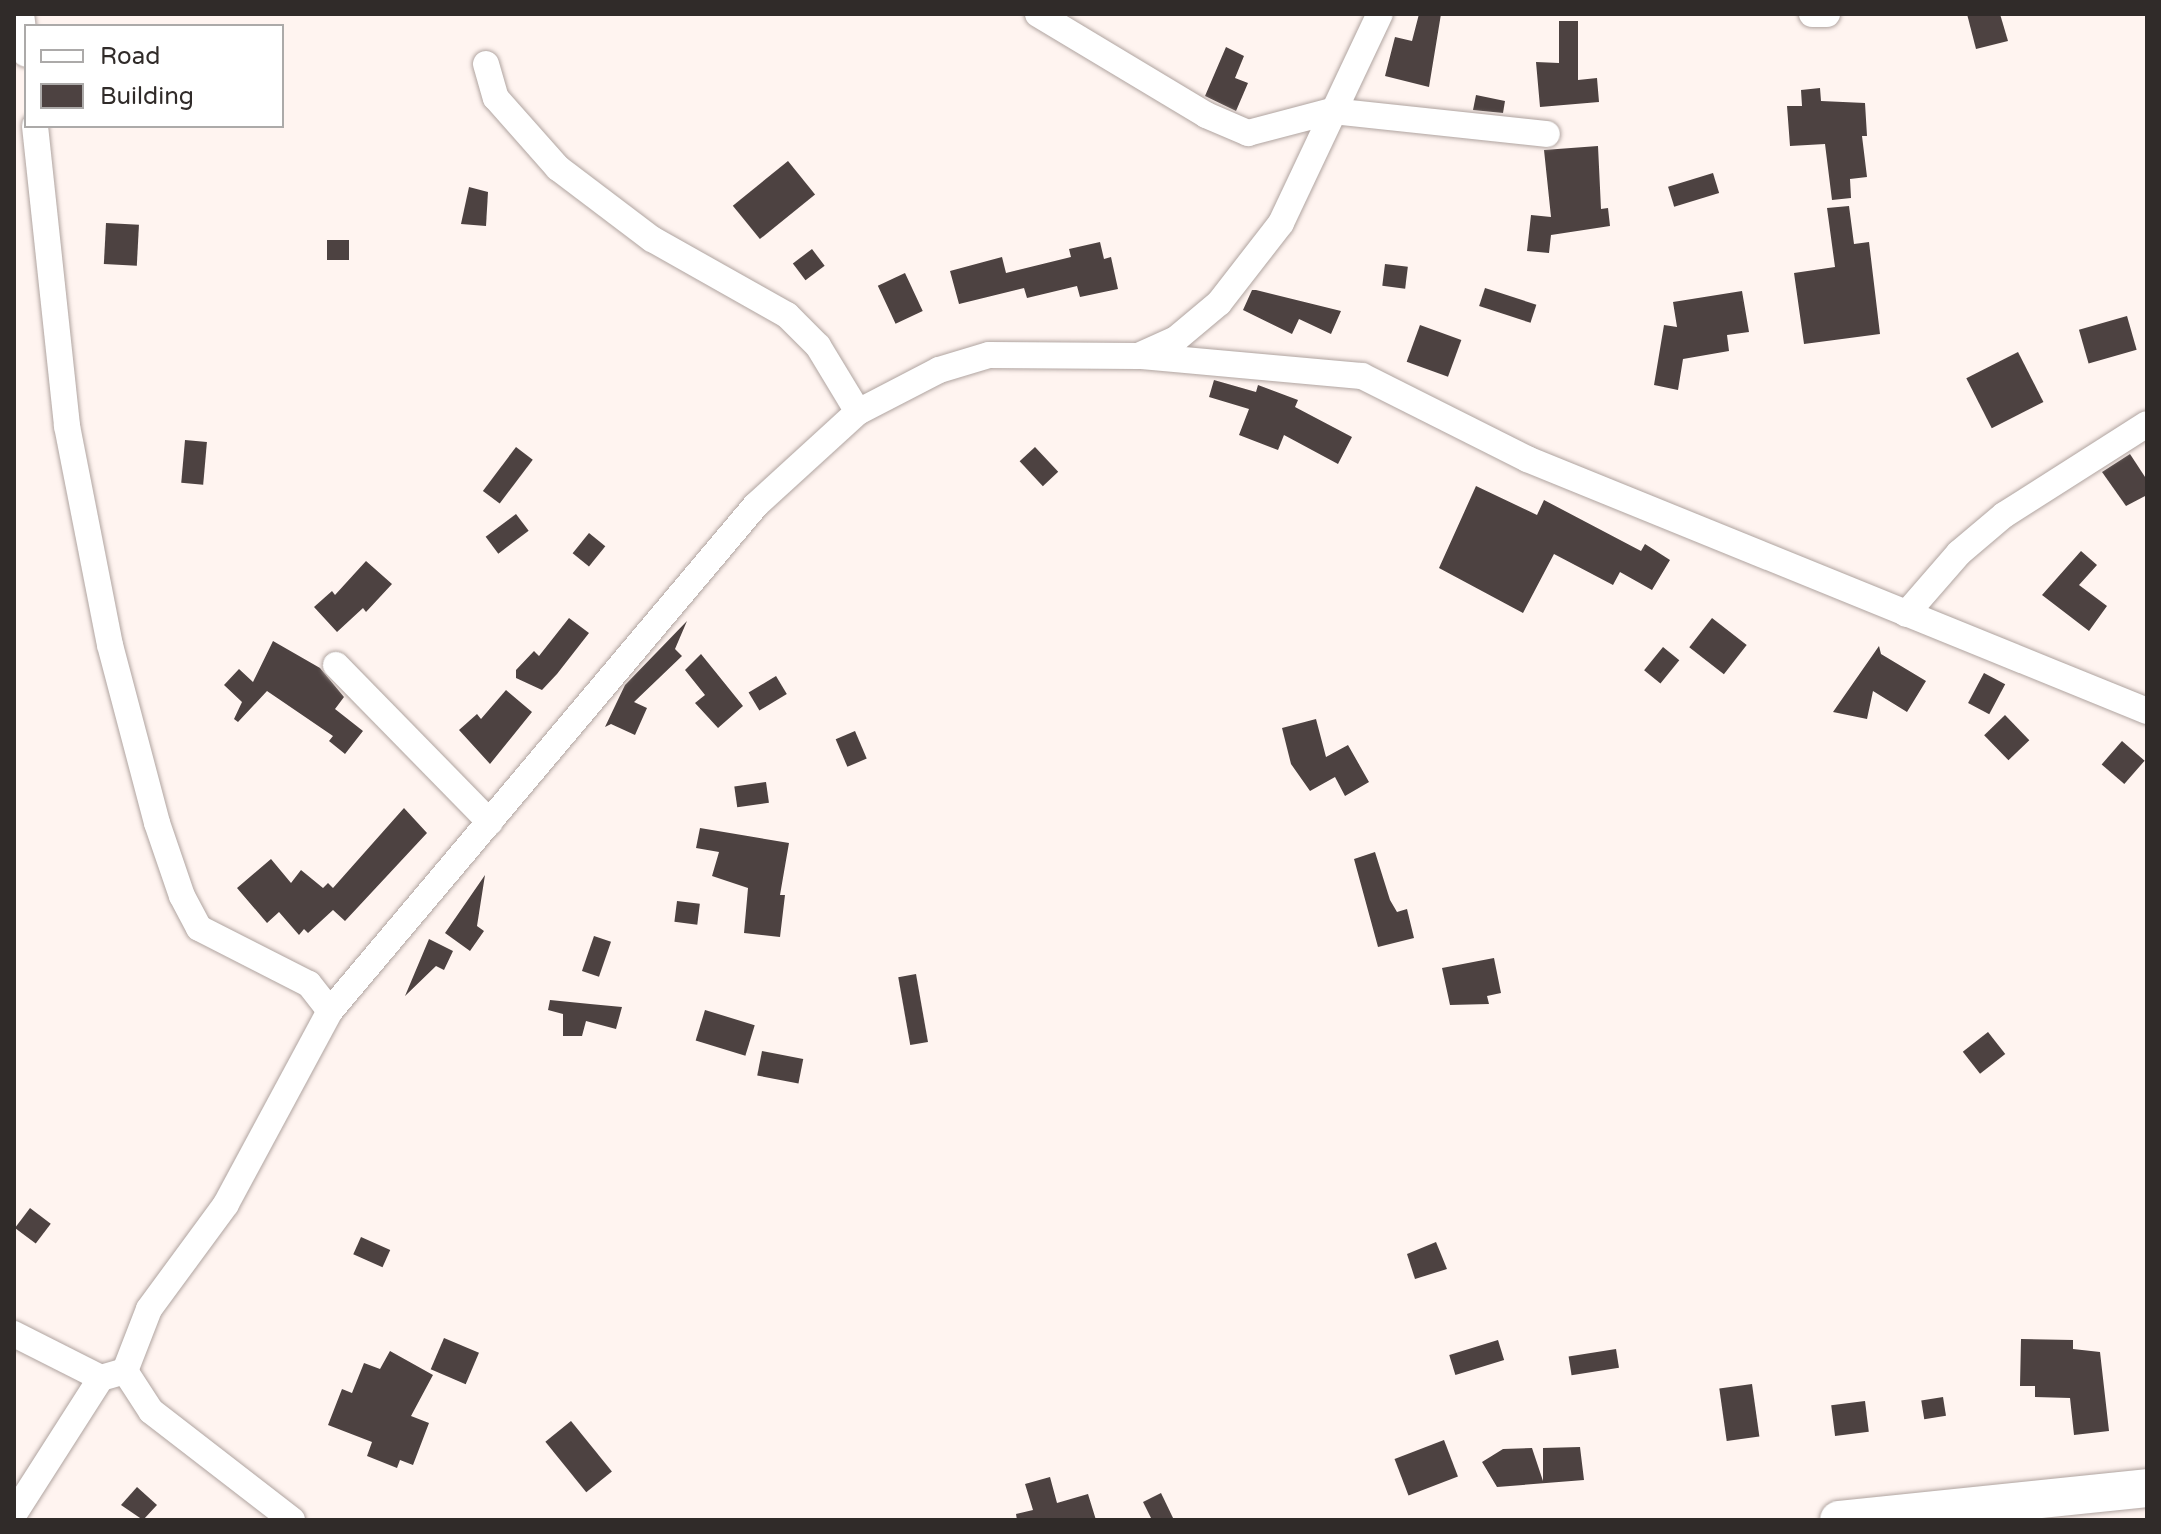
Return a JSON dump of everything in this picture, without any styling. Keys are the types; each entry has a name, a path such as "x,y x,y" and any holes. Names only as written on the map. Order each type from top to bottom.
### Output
{"street":[{"path":"21,14 24,38"},
{"path":"1038,14 1206,115 1248,133 1332,111 1547,134"},
{"path":"1138,356 1176,339 1240,283 1281,223 1380,14"},
{"path":"1812,14 1827,14"},
{"path":"486,64 496,98 558,168 652,239 787,315 818,346 858,412"},
{"path":"35,128 67,426 110,645 157,823 182,896 199,928 309,984 330,1011"},
{"path":"14,1514 113,1375 149,1309 226,1204 330,1011 756,505 858,412 939,370 989,355 1138,356 1362,376 1527,459 1677,516 1906,614 2147,711"},
{"path":"1906,614 1959,553 2004,515 2147,424"},
{"path":"336,665 490,822"},
{"path":"14,1334 113,1375 151,1411 292,1520"},
{"path":"1839,1520 1938,1516 2147,1488"}],"building":[{"path":"1419,14 1441,14 1429,87 1385,76 1395,37 1412,41"},
{"path":"1967,14 2000,14 2008,41 1976,49"},
{"path":"1559,21 1578,21 1578,80 1597,78 1599,102 1540,107 1536,62 1559,63"},
{"path":"1226,47 1244,56 1235,78 1248,83 1236,111 1205,96"},
{"path":"1820,88 1821,101 1865,103 1867,136 1862,136 1867,177 1850,179 1851,198 1832,200 1825,144 1790,146 1787,106 1802,106 1801,90"},
{"path":"1476,95 1505,101 1503,113 1473,110"},
{"path":"1598,146 1601,209 1608,208 1610,226 1551,235 1549,253 1527,251 1531,215 1551,217 1544,150"},
{"path":"788,161 815,194 760,239 733,206"},
{"path":"1713,173 1719,193 1674,207 1668,187"},
{"path":"469,187 488,192 486,226 461,224"},
{"path":"1849,206 1854,244 1869,242 1880,334 1804,344 1794,273 1835,267 1827,208"},
{"path":"106,223 139,225 137,266 104,264"},
{"path":"327,240 349,240 349,260 327,260"},
{"path":"1100,242 1104,259 1111,257 1118,289 1080,297 1077,286 1027,298 1024,288 959,304 950,271 1002,257 1006,273 1071,257 1069,249"},
{"path":"812,249 825,266 805,280 793,263"},
{"path":"1385,264 1408,267 1405,289 1382,286"},
{"path":"905,273 923,311 896,324 878,286"},
{"path":"1485,288 1536,305 1530,323 1479,306"},
{"path":"1252,290 1341,311 1331,334 1299,319 1292,334 1243,310"},
{"path":"1742,291 1749,332 1727,335 1729,351 1683,359 1678,390 1654,385 1664,325 1677,327 1673,302"},
{"path":"2127,316 2137,350 2089,363 2079,330"},
{"path":"1420,325 1461,340 1448,377 1407,362"},
{"path":"2018,352 2043,402 1992,428 1966,378"},
{"path":"1214,380 1256,392 1258,385 1298,400 1295,407 1352,437 1338,464 1284,435 1278,450 1239,435 1249,409 1209,397"},
{"path":"185,440 207,442 203,485 181,483"},
{"path":"516,447 533,460 500,504 483,491"},
{"path":"1035,447 1058,472 1043,486 1020,461"},
{"path":"2130,454 2147,480 2147,495 2126,506 2102,472"},
{"path":"1476,486 1537,515 1544,500 1641,551 1645,544 1670,560 1652,590 1620,572 1613,585 1554,554 1523,613 1439,568"},
{"path":"516,514 529,531 498,554 486,537"},
{"path":"589,533 605,546 589,566 573,553"},
{"path":"2081,551 2097,565 2079,585 2107,606 2089,631 2042,595"},
{"path":"366,561 392,584 366,612 363,608 337,632 314,607 332,591 335,595"},
{"path":"569,618 589,633 557,674 542,690 516,678 516,670 534,651 539,656"},
{"path":"1712,618 1747,645 1724,674 1689,647"},
{"path":"687,621 675,649 682,656 634,702 647,708 635,735 611,724 605,727 625,685"},
{"path":"273,641 320,668 344,697 335,709 363,731 345,754 329,741 333,736 267,691 238,722 234,719 242,702 224,685 239,669 253,682"},
{"path":"1879,646 1881,654 1926,681 1907,712 1873,691 1867,719 1833,712"},
{"path":"1663,647 1679,660 1660,684 1644,670"},
{"path":"701,654 743,706 718,728 695,703 705,695 685,670"},
{"path":"1984,673 2005,684 1989,714 1968,703"},
{"path":"776,676 787,694 759,710 749,692"},
{"path":"506,690 532,712 490,764 459,730 477,714 481,719"},
{"path":"2005,715 2029,740 2008,760 1984,735"},
{"path":"1316,719 1326,757 1348,745 1369,782 1345,796 1335,777 1310,791 1291,764 1282,728"},
{"path":"855,731 867,759 847,767 836,739"},
{"path":"2122,741 2145,761 2124,784 2102,764"},
{"path":"766,782 769,803 737,807 734,786"},
{"path":"404,808 427,833 345,921 333,910 308,933 304,929 299,935 279,912 267,923 237,888 271,859 291,883 301,870 323,888 328,883 333,888"},
{"path":"700,828 789,843 780,895 785,895 780,937 744,933 748,888 712,876 719,852 696,848"},
{"path":"1375,852 1390,900 1397,912 1407,909 1414,938 1378,947 1354,859"},
{"path":"485,875 477,926 484,931 470,951 445,933"},
{"path":"677,901 700,904 697,925 674,922"},
{"path":"594,936 611,942 599,977 582,971"},
{"path":"429,939 453,951 444,970 436,966 405,996"},
{"path":"1494,958 1501,993 1487,996 1489,1004 1450,1005 1442,968"},
{"path":"916,974 928,1042 910,1045 898,977"},
{"path":"550,1000 622,1007 616,1029 586,1021 582,1036 563,1036 563,1014 548,1010"},
{"path":"705,1010 755,1025 745,1056 696,1041"},
{"path":"1988,1032 2005,1054 1980,1074 1963,1052"},
{"path":"762,1051 803,1059 798,1084 757,1076"},
{"path":"30,1208 51,1224 36,1244 15,1228"},
{"path":"361,1237 390,1250 383,1267 353,1254"},
{"path":"1436,1242 1447,1269 1415,1279 1407,1254"},
{"path":"444,1338 479,1353 466,1384 431,1369"},
{"path":"2021,1339 2073,1340 2073,1349 2100,1352 2109,1431 2074,1435 2070,1398 2035,1397 2035,1386 2020,1386"},
{"path":"1498,1340 1504,1360 1455,1375 1449,1355"},
{"path":"1616,1349 1619,1368 1572,1375 1569,1357"},
{"path":"390,1351 433,1375 411,1416 429,1423 413,1465 400,1460 397,1468 367,1456 372,1442 328,1425 342,1389 352,1393 364,1363 380,1369"},
{"path":"1752,1384 1759,1436 1727,1441 1719,1389"},
{"path":"1943,1397 1946,1416 1924,1419 1921,1400"},
{"path":"1865,1401 1869,1432 1835,1436 1831,1405"},
{"path":"571,1421 612,1472 586,1492 545,1442"},
{"path":"1444,1440 1458,1476 1408,1495 1395,1459"},
{"path":"1580,1447 1584,1480 1497,1487 1482,1462 1503,1449 1532,1448 1543,1481 1543,1448"},
{"path":"1050,1477 1057,1503 1088,1494 1096,1520 1017,1520 1016,1514 1033,1510 1025,1484"},
{"path":"137,1487 157,1505 143,1520 121,1505"},
{"path":"1161,1493 1174,1520 1152,1520 1143,1502"}]}
